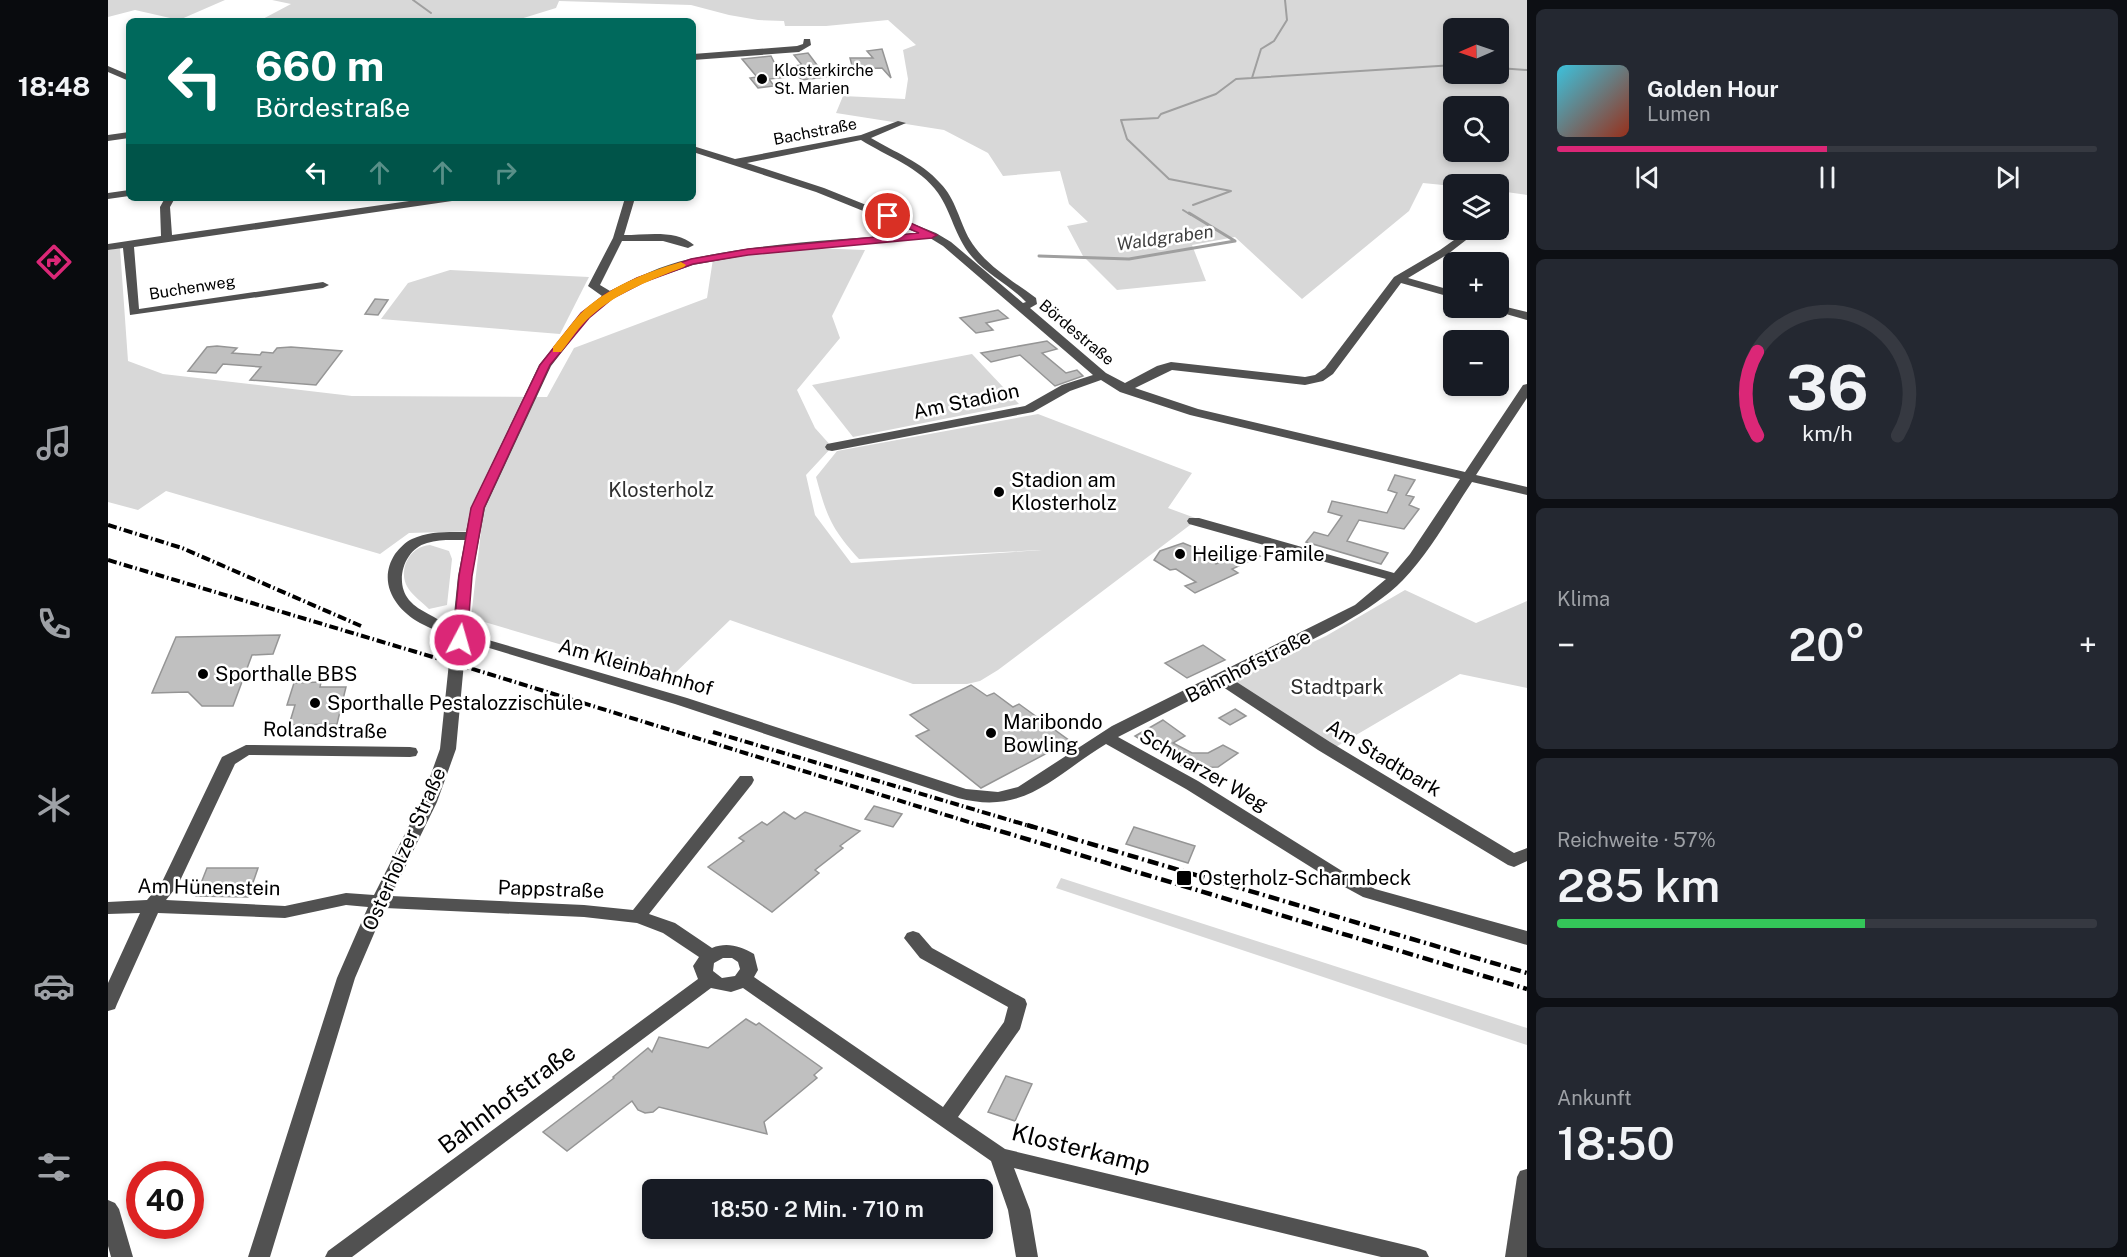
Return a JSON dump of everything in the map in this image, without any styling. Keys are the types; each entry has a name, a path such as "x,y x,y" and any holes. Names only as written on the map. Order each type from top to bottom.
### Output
{"street":[{"path":"696,57 799,49 807,45 807,41"},
{"path":"108,69 126,77"},
{"path":"108,80 126,77"},
{"name":"Bachstraße","path":"734,162 864,137 901,123"},
{"path":"108,138 126,135"},
{"path":"864,137 915,167 937,184 946,197 969,246 984,263 1032,300 1031,304 1022,307"},
{"name":"Bördestraße","path":"696,150 820,190 932,235 947,244 1102,376 1124,389 1158,402 1527,490"},
{"path":"108,196 126,193"},
{"path":"166,238 165,207 168,201"},
{"path":"108,247 431,201"},
{"path":"609,296 594,286 618,238 629,201"},
{"path":"892,240 900,229 899,221"},
{"name":"Osterholzer Straße","path":"259,1257 346,978 380,900 429,802 448,749 465,576 478,508 545,365 585,315 609,296 640,280 704,259 748,252 932,235"},
{"path":"618,238 683,241 688,245"},
{"path":"1124,389 1171,366 1305,381 1319,378 1329,371 1398,279 1460,240"},
{"name":"Buchenweg","path":"128,244 134,313 323,285"},
{"path":"1398,279 1443,292"},
{"path":"1509,311 1527,316"},
{"name":"Am Stadion","path":"832,447 1029,409 1066,388 1102,376"},
{"name":"Bahnhofstraße","path":"985,799 1004,798 1035,788 1073,758 1106,737 1360,608 1397,578 1415,557 1527,388"},
{"path":"1194,521 1397,578"},
{"name":"Am Kleinbahnhof","path":"472,536 432,538 417,542 402,554 394,573 394,588 405,604 418,616 473,640 681,701 985,799"},
{"name":"Am Stadtpark","path":"1222,679 1324,746 1514,861 1527,854"},
{"name":"Schwarzer Weg","path":"1106,737 1192,785 1336,875 1369,893 1527,938"},
{"name":"Rolandstraße","path":"108,1004 152,906 168,885 228,761 246,750 410,752"},
{"path":"637,916 746,780"},
{"name":"Am Hünenstein","path":"108,908 152,906 285,912 346,899 380,900"},
{"name":"Pappstraße","path":"380,900 431,906 584,911 637,916 669,928 710,955"},
{"path":"913,938 926,953 1018,1004 1013,1024 946,1119"},
{"path":"729,951 743,955 750,965 750,970 744,979 726,985 709,980 702,967 710,955 729,951"},
{"name":"Klosterkamp","path":"744,979 999,1156 1418,1257"},
{"name":"Bahnhofstraße","path":"336,1257 709,980"},
{"path":"999,1156 1019,1210 1027,1257"},
{"path":"1516,1257 1527,1176"},
{"path":"108,1209 122,1257"}],"green space":[{"path":"108,0 225,0 184,18 170,18 135,10 108,17"},
{"path":"272,0 1527,0 1527,195 1509,192 1509,174 1443,174 1443,185 1423,183 1409,211 1302,299 1235,237 1192,245 1206,281 1117,290 1083,256 1067,226 1088,222 1069,204 1060,171 1003,176 988,153 944,130 836,113 843,96 905,99 908,79 903,50 916,45 888,20 826,26 785,26 784,21 758,20 691,5 559,1 556,8 524,18 265,18 291,4"},
{"name":"Klosterholz","path":"120,248 128,361 163,374 352,396 547,397 574,348 707,298 713,259 812,248 865,250 832,316 840,338 797,390 815,428 832,447 806,475 815,515 851,563 1042,550 859,559 842,539 831,521 816,477 837,451 1038,414 1192,473 1168,508 1198,519 998,670 980,681 967,684 913,684 730,620 671,677 471,618 481,531 409,533 380,554 166,491 138,510 108,502 108,250"},
{"path":"450,270 589,277 560,334 381,319 408,283"},
{"path":"972,354 1019,404 853,437 812,385"},
{"path":"430,545 449,551 452,559 447,605 429,609 410,591 404,574 411,554 423,546"},
{"name":"Stadtpark","path":"1405,590 1476,623 1527,601 1527,688 1460,674 1334,748 1230,680 1326,636"},
{"path":"1061,878 1527,1028 1527,1045 1056,888"}],"building":[{"path":"882,49 891,78 882,68 853,69 850,58 873,58 867,51"},
{"path":"808,53 826,77 802,80 798,76 769,79 774,86 758,88 750,78 757,77 742,59 771,56 777,68 802,65 794,55"},
{"path":"375,299 388,300 378,315 365,314"},
{"path":"998,310 1008,318 986,323 993,330 976,333 960,318"},
{"path":"1047,341 1057,349 1042,353 1066,373 1077,370 1083,376 1055,386 1020,355 991,362 981,353"},
{"path":"207,347 237,348 232,353 260,355 262,352 273,353 277,348 291,347 342,351 316,385 250,380 261,367 223,364 216,373 188,371"},
{"path":"1395,475 1415,480 1406,495 1414,497 1409,505 1419,509 1404,529 1359,520 1347,541 1388,553 1381,564 1306,542 1314,532 1328,536 1342,516 1328,512 1332,501 1387,513 1397,493 1388,490"},
{"path":"1183,543 1198,549 1204,557 1216,564 1250,549 1260,556 1232,569 1238,573 1195,593 1185,586 1196,582 1176,569 1170,570 1154,560 1160,551"},
{"name":"Sporthalle BBS","path":"280,635 273,654 252,655 233,706 202,706 188,692 152,693 176,637"},
{"path":"1203,645 1225,660 1187,678 1165,663"},
{"name":"Sporthalle Pestalozzischule","path":"321,682 320,687 346,687 337,724 289,725 295,705 287,705 294,683"},
{"name":"Maribondo Bowling","path":"971,685 987,696 994,693 1013,707 1019,704 1070,741 981,788 916,736 929,730 910,715"},
{"path":"1235,709 1246,716 1230,725 1219,718"},
{"path":"1163,720 1185,736 1173,743 1192,753 1208,753 1223,745 1238,753 1218,767 1185,768 1135,736"},
{"path":"874,806 902,814 893,827 865,819"},
{"path":"784,812 795,819 805,812 860,831 815,870 819,873 772,912 708,867 744,841 739,838 762,822 767,825"},
{"path":"1134,827 1195,846 1188,863 1126,844"},
{"path":"207,868 258,868 248,897 196,896"},
{"path":"746,1019 756,1025 759,1023 822,1068 814,1075 817,1078 764,1122 767,1134 659,1107 653,1112 645,1113 638,1110 632,1101 567,1151 543,1132 614,1078 648,1048 652,1052 659,1037 708,1048"},
{"path":"1006,1076 1032,1084 1015,1121 988,1112"}],"waterway":[{"path":"413,0 431,13"},
{"name":"Waldgraben","path":"1252,78 1261,49 1274,41 1287,20 1285,0"},
{"path":"1252,78 1443,66"},
{"path":"1509,69 1527,70"},
{"name":"Waldgraben","path":"1193,205 1231,191 1169,179 1127,139 1121,120 1158,118 1161,114 1216,94 1236,79 1252,78"},
{"name":"Waldgraben","path":"1183,210 1191,215"},
{"name":"Waldgraben","path":"1039,256 1129,259 1235,241 1189,213"}],"railway":[{"path":"108,525 182,548 361,626"},
{"path":"108,560 463,666 985,827"},
{"path":"713,732 1033,827"},
{"path":"980,825 1527,989"},
{"path":"1027,825 1527,973"}],"slow traffic":[{"path":"557,350 585,315 609,296 640,280 681,265"}],"place":[{"name":"Klosterkirche St. Marien","path":"762,79"},
{"name":"Stadion am Klosterholz","path":"999,492"},
{"name":"Heilige Famile","path":"1180,554"},
{"name":"Sporthalle BBS","path":"203,674"},
{"name":"Sporthalle Pestalozzischule","path":"315,703"},
{"name":"Maribondo Bowling","path":"991,733"},
{"name":"Osterholz-Scharmbeck","path":"1184,878"}],"route":[{"path":"460,640 465,576 478,508 545,365 585,315 609,296 640,280 704,259 748,252 932,235 888,216"}]}
